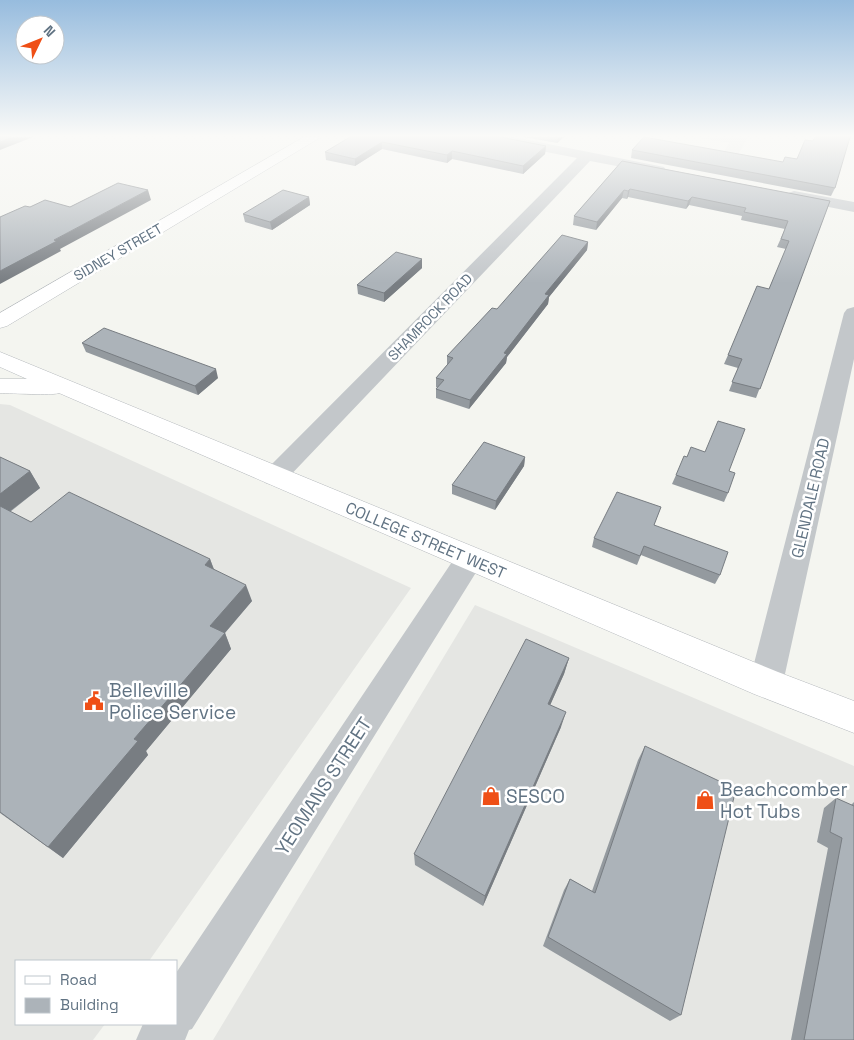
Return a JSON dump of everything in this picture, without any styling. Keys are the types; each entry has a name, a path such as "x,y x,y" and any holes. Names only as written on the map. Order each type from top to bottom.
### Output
{"main road":[{"name":"SIDNEY STREET","path":"0,322 232,186"},
{"name":"COLLEGE STREET WEST","path":"0,359 274,477 766,683 854,717"},
{"path":"0,386 37,386 83,396"}],"street":[{"name":"SHAMROCK ROAD","path":"274,477 558,186"},
{"path":"776,192 854,207"},
{"name":"GLENDALE ROAD","path":"766,683 854,313"},
{"name":"YEOMANS STREET","path":"178,1010 470,558"},
{"path":"159,1040 168,1025"}],"shaded area":[{"path":"0,404 10,405 411,588 150,960 15,960 15,1025 104,1025 93,1040 0,1040"},
{"path":"475,605 854,766 854,1040 213,1040"}],"building":[{"path":"113,186 129,186 148,190 0,271 0,217 45,200 70,207"},
{"path":"601,186 750,186 830,201 760,389 732,382 742,359 728,355 757,286 769,289 789,241 781,239 788,221 744,212 746,208 692,197 688,201 630,189 628,191 624,190 597,222 574,216"},
{"path":"822,186 836,186 835,188"},
{"path":"283,190 309,197 270,222 243,214"},
{"path":"562,235 588,242 545,294 549,295 504,353 507,354 470,400 436,389 444,380 436,378 453,358 447,356 492,308 497,309"},
{"path":"396,252 422,259 384,293 357,285"},
{"path":"104,328 216,369 195,386 82,343"},
{"path":"718,421 745,429 729,471 735,473 728,493 676,475 684,456 687,457 691,447 705,452"},
{"path":"484,442 525,457 496,501 452,485"},
{"path":"0,457 30,471 0,494"},
{"name":"Belleville Police Service","path":"69,492 210,559 205,565 246,585 210,626 225,633 134,739 138,741 48,847 0,812 0,506 31,522"},
{"path":"617,492 661,507 654,525 728,552 720,575 644,546 640,556 594,538"},
{"name":"SESCO","path":"526,639 569,658 548,704 566,712 485,896 414,854"},
{"path":"645,746 736,789 681,1015 548,937 570,879 595,893"},
{"path":"836,798 854,806 854,1040 804,1040 842,838 830,832"}],"place":[{"name":"Belleville Police Service","path":"94,701"},
{"name":"SESCO","path":"491,796"},
{"name":"Beachcomber Hot Tubs","path":"705,800"}]}
